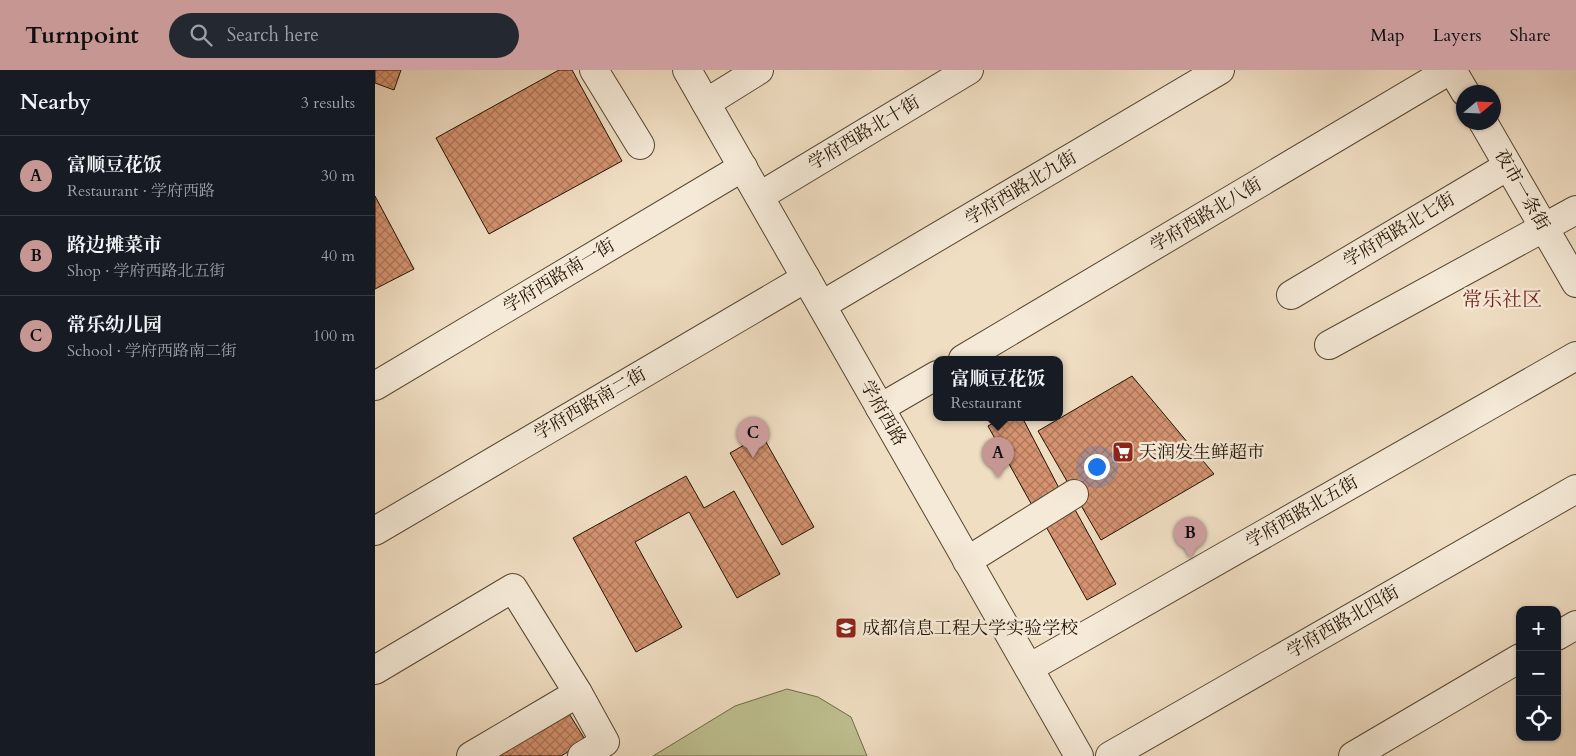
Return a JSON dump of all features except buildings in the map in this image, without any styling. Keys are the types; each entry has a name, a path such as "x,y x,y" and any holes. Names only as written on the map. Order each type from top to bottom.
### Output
{"street":[{"path":"594,70 640,145"},
{"name":"学府西路","path":"687,70 1079,756"},
{"path":"706,103 759,70"},
{"name":"学府西路北十街","path":"760,196 969,70"},
{"name":"学府西路北九街","path":"822,306 1219,70"},
{"path":"1451,70 1461,85"},
{"name":"学府西路北八街","path":"968,356 1451,70"},
{"name":"夜市一条街","path":"1488,130 1576,283"},
{"name":"学府西路北七街","path":"1291,295 1508,166"},
{"name":"学府西路南一街","path":"375,386 743,167"},
{"path":"1329,345 1576,210"},
{"name":"学府西路南二街","path":"375,531 806,278"},
{"name":"学府西路北五街","path":"1029,668 1576,356"},
{"path":"880,408 933,377"},
{"name":"学府西路北四街","path":"1110,756 1576,489"},
{"path":"967,561 1075,494"},
{"path":"375,670 513,588 578,693 605,742 583,756"},
{"path":"1561,634 1576,625"},
{"path":"1353,756 1516,660"},
{"path":"471,756 578,693"}],"green space":[{"path":"787,689 818,697 851,717 867,756 653,756 735,706"}],"place":[{"name":"天润发生鲜超市","path":"1123,452"},
{"name":"常乐幼儿园","path":"753,458"},
{"name":"富顺豆花饭","path":"998,478"},
{"name":"路边摊菜市","path":"1190,558"},
{"name":"成都信息工程大学实验学校","path":"846,628"}],"district":[{"name":"常乐社区","path":"1502,299"}]}
